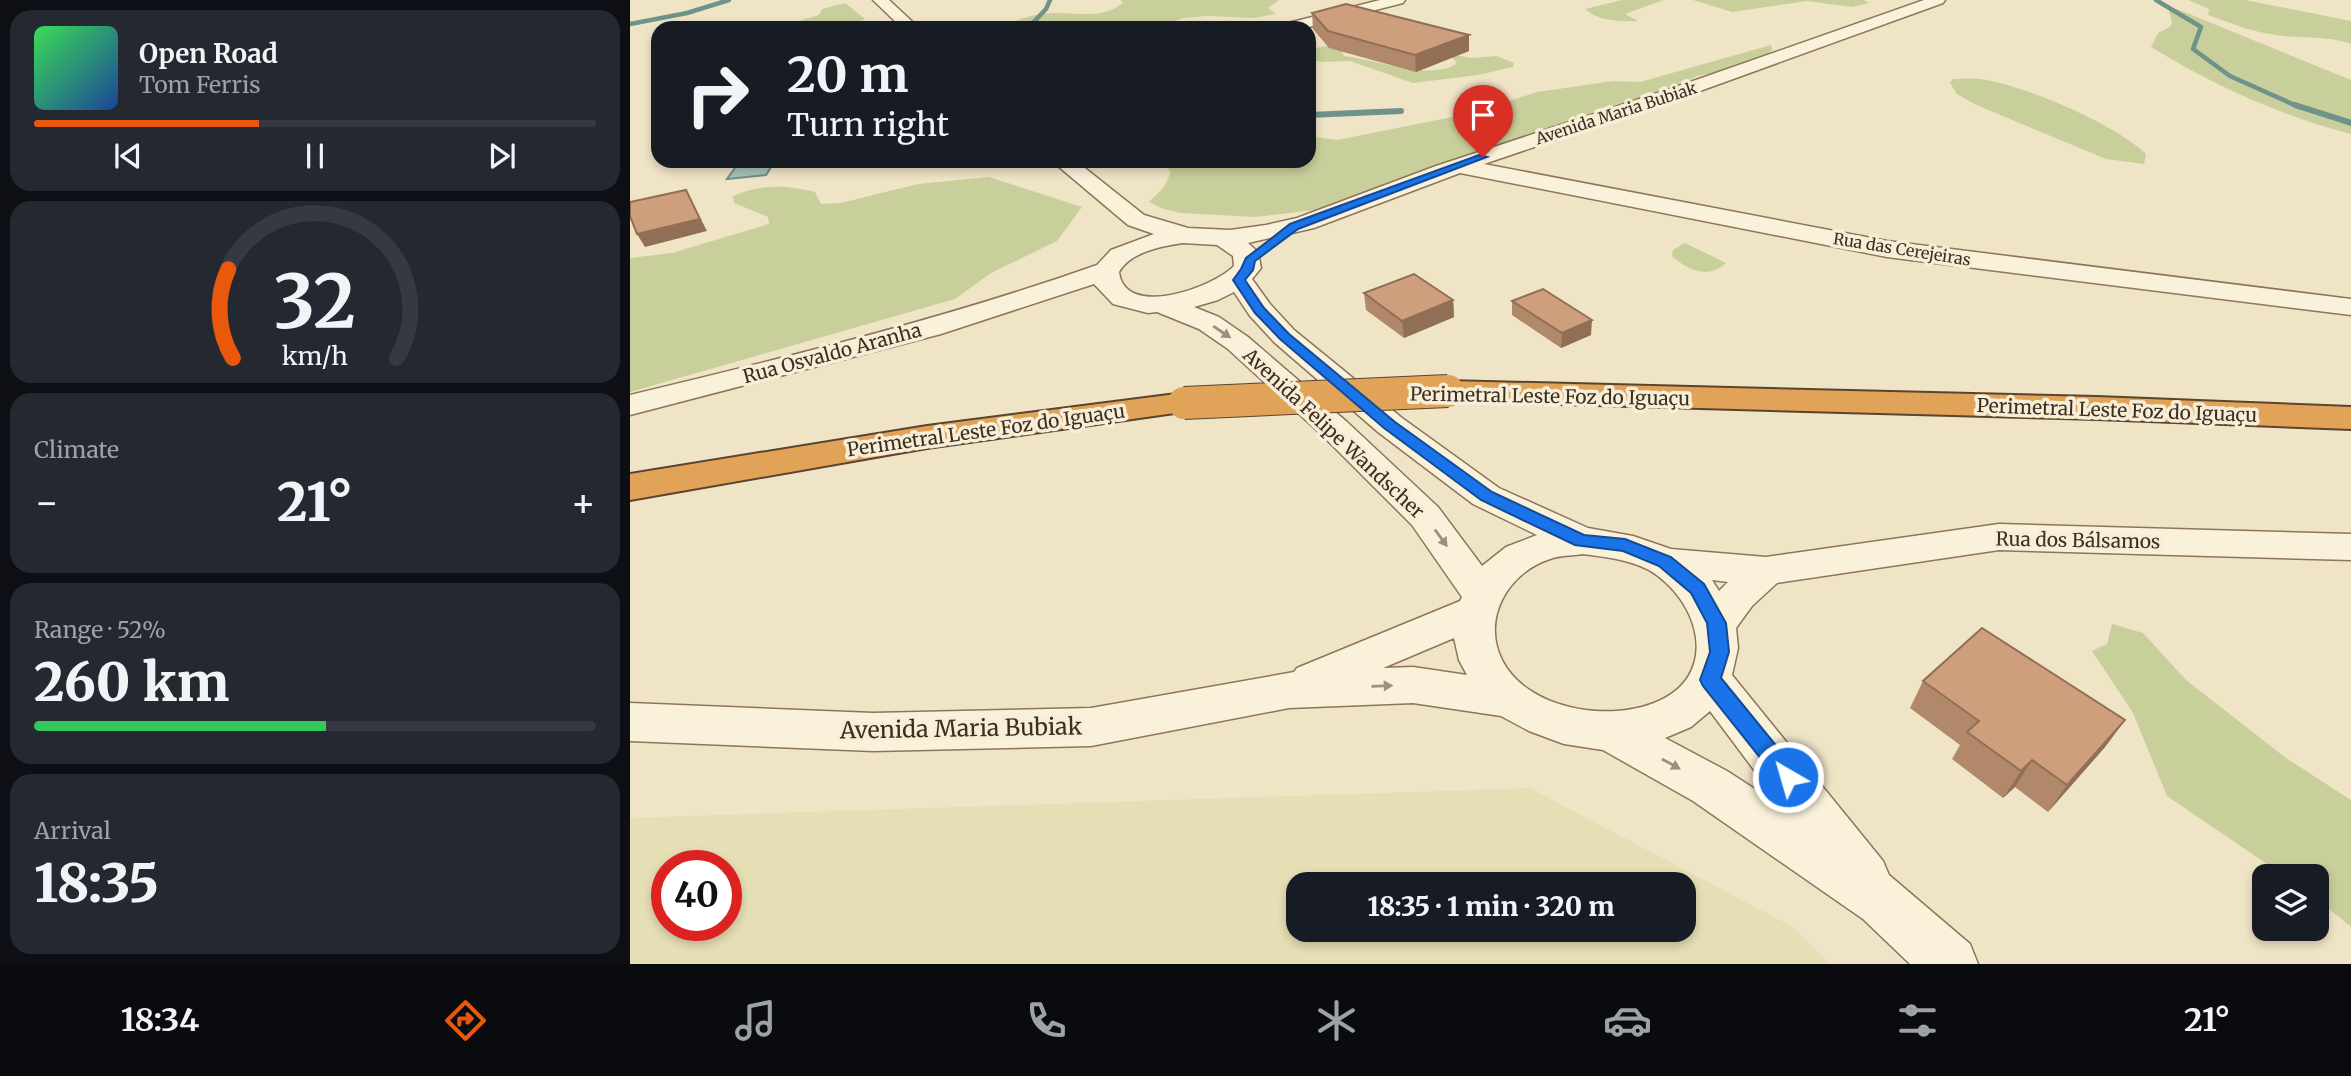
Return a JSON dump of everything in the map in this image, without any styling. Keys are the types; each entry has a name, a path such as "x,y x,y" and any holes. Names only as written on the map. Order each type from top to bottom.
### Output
{"highway":[{"name":"Perimetral Leste Foz do Iguaçu","path":"630,487 927,437 1184,403 1448,391 2097,408 2351,418"}],"street":[{"path":"880,0 903,21"},
{"path":"1314,21 1398,0"},
{"name":"Avenida Maria Bubiak","path":"1184,235 1222,238 1294,226 1457,166 1715,80 1938,0"},
{"name":"Rua das Cerejeiras","path":"1457,166 1887,250 2351,307"},
{"path":"1072,168 1136,220 1184,235"},
{"path":"1128,251 1136,220"},
{"name":"Avenida Maria Bubiak","path":"1161,304 1205,297 1244,270 1294,226"},
{"path":"1122,297 1111,289 1106,280 1107,270 1115,260 1145,243 1184,235"},
{"name":"Avenida Felipe Wandscher","path":"1222,238 1246,251 1244,270 1260,310 1284,336 1390,425 1486,496 1581,541"},
{"name":"Rua Osvaldo Aranha","path":"630,405 809,360 1033,298 1107,270"},
{"name":"Rua Osvaldo Aranha","path":"1033,298 1122,297 1161,304"},
{"name":"Avenida Felipe Wandscher","path":"1161,304 1209,323 1238,343 1335,429 1425,516 1478,603"},
{"name":"Rua dos Bálsamos","path":"1665,562 1766,572 1999,537 2351,547"},
{"path":"1581,541 1625,545 1665,562 1697,589 1717,623 1719,652 1710,680 1688,706 1653,724 1611,731 1558,723 1513,700 1487,673 1474,642 1478,603 1504,566 1540,548 1581,541"},
{"path":"1717,623 1738,597 1766,572"},
{"name":"Avenida Maria Bubiak","path":"1289,690 1478,603"},
{"path":"1710,680 1772,756 1882,901"},
{"name":"Avenida Maria Bubiak","path":"630,722 873,732 1090,727 1289,690 1413,685 1513,700"},
{"path":"1611,731 1710,786 1882,901 1950,964"}],"shaded area":[{"path":"1530,788 1689,872 1286,872 1286,942 1696,942 1696,876 1793,927 1830,964 630,964 630,818"}],"green space":[{"path":"1121,0 1279,0 1268,8 1276,14 1254,18 1207,16 1176,21 1016,21 1045,14 1100,13 1123,3"},
{"path":"1622,0 1664,0 1625,14 1638,21 1603,18 1585,9"},
{"path":"1693,0 1864,0 1869,3 1852,7 1807,1 1732,12"},
{"path":"2188,0 2245,0 2351,21 2351,44 2333,39 2267,34 2208,15 2209,9"},
{"path":"845,3 865,19 799,21 819,15 822,9"},
{"path":"2177,9 2351,80 2351,134 2273,109 2199,74 2151,47 2158,33 2170,27 2172,22 2169,11"},
{"path":"1339,44 1347,48 1342,52 1344,56 1417,70 1445,69 1456,64 1447,54 1473,58 1497,56 1514,63 1513,67 1478,75 1413,83 1350,61 1316,61 1316,48"},
{"path":"1771,45 1772,50 1763,58 1697,76 1657,96 1324,209 1256,217 1181,213 1149,202 1164,187 1171,172 1167,168 1316,168 1316,137 1337,140 1472,113 1537,92 1613,81 1640,82"},
{"path":"1953,79 1977,79 1998,83 2044,97 2132,142 2146,154 2144,164 2106,159 1974,104 1957,94 1950,83"},
{"path":"989,177 1082,207 1057,241 991,273 955,299 630,392 630,258 672,253 769,224 768,217 734,203 733,196 753,189 784,187 815,192 821,204 841,203 918,184"},
{"path":"1685,243 1726,263 1706,272 1685,266 1672,256 1673,250"},
{"path":"2112,624 2143,633 2186,680 2286,758 2351,800 2351,927 2329,909 2329,864 2267,864 2167,796 2133,713 2092,651 2107,644"}],"water":[{"path":"735,168 770,168 766,175 727,179"}],"building":[{"path":"1346,4 1469,35 1415,55 1328,31 1312,13"},
{"path":"686,190 700,219 637,234 630,216 630,202"},
{"path":"1414,274 1453,300 1402,321 1364,293"},
{"path":"1543,289 1592,320 1562,333 1512,301"},
{"path":"1982,628 2125,720 2067,785 2032,760 2021,771 1967,732 1979,721 1923,681"}],"waterway":[{"path":"630,24 687,13 729,0"},
{"path":"1035,21 1050,0"},
{"path":"2156,0 2201,27 2193,49 2230,76 2299,107"},
{"path":"2295,105 2351,123"},
{"path":"1316,115 1401,111"}],"route":[{"path":"1483,157 1294,226 1250,260 1247,270 1239,280 1260,310 1284,336 1390,425 1486,496 1581,541 1625,545 1665,562 1697,589 1717,623 1719,652 1710,680 1788,777"}]}
